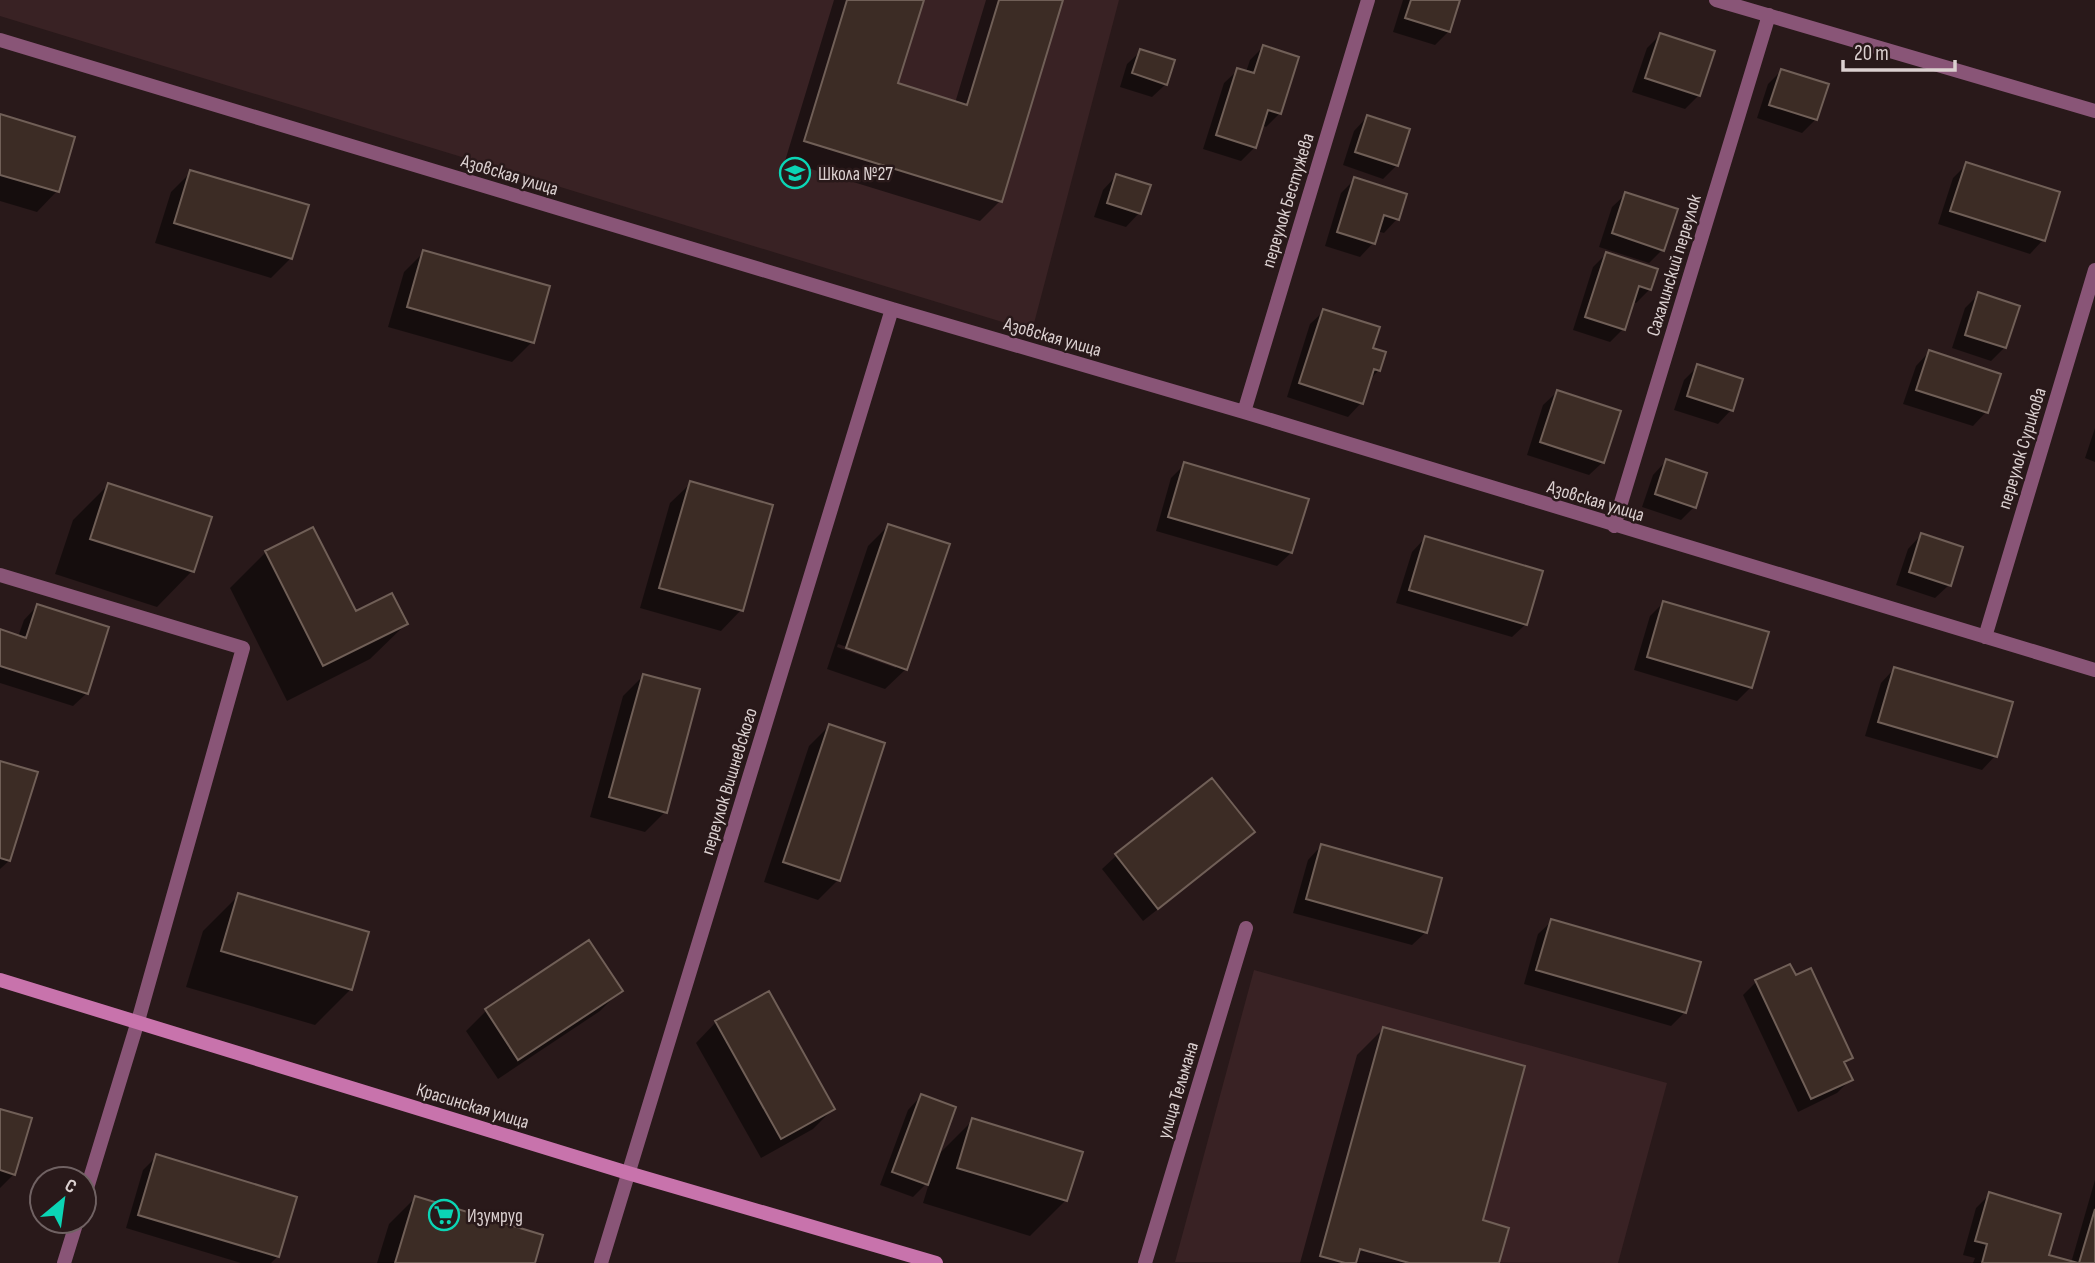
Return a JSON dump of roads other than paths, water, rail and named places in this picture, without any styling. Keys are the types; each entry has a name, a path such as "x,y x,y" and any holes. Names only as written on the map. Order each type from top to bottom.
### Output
{"main road":[{"name":"Красинская улица","path":"0,980 628,1173 936,1263"}],"street":[{"name":"переулок Бестужева","path":"1244,412 1368,0"},
{"path":"1716,0 2095,111"},
{"name":"Сахалинский переулок","path":"1615,526 1769,15"},
{"name":"Азовская улица","path":"0,40 2095,670"},
{"name":"переулок Сурикова","path":"1985,637 2095,270"},
{"name":"переулок Вишневского","path":"601,1263 892,309"},
{"path":"0,575 243,648 138,1021 94,1165"},
{"name":"улица Тельмана","path":"1145,1263 1246,928"},
{"path":"64,1263 73,1235"}],"place":[{"name":"Школа №27","path":"795,173"},
{"name":"Изумруд","path":"444,1215"}]}
